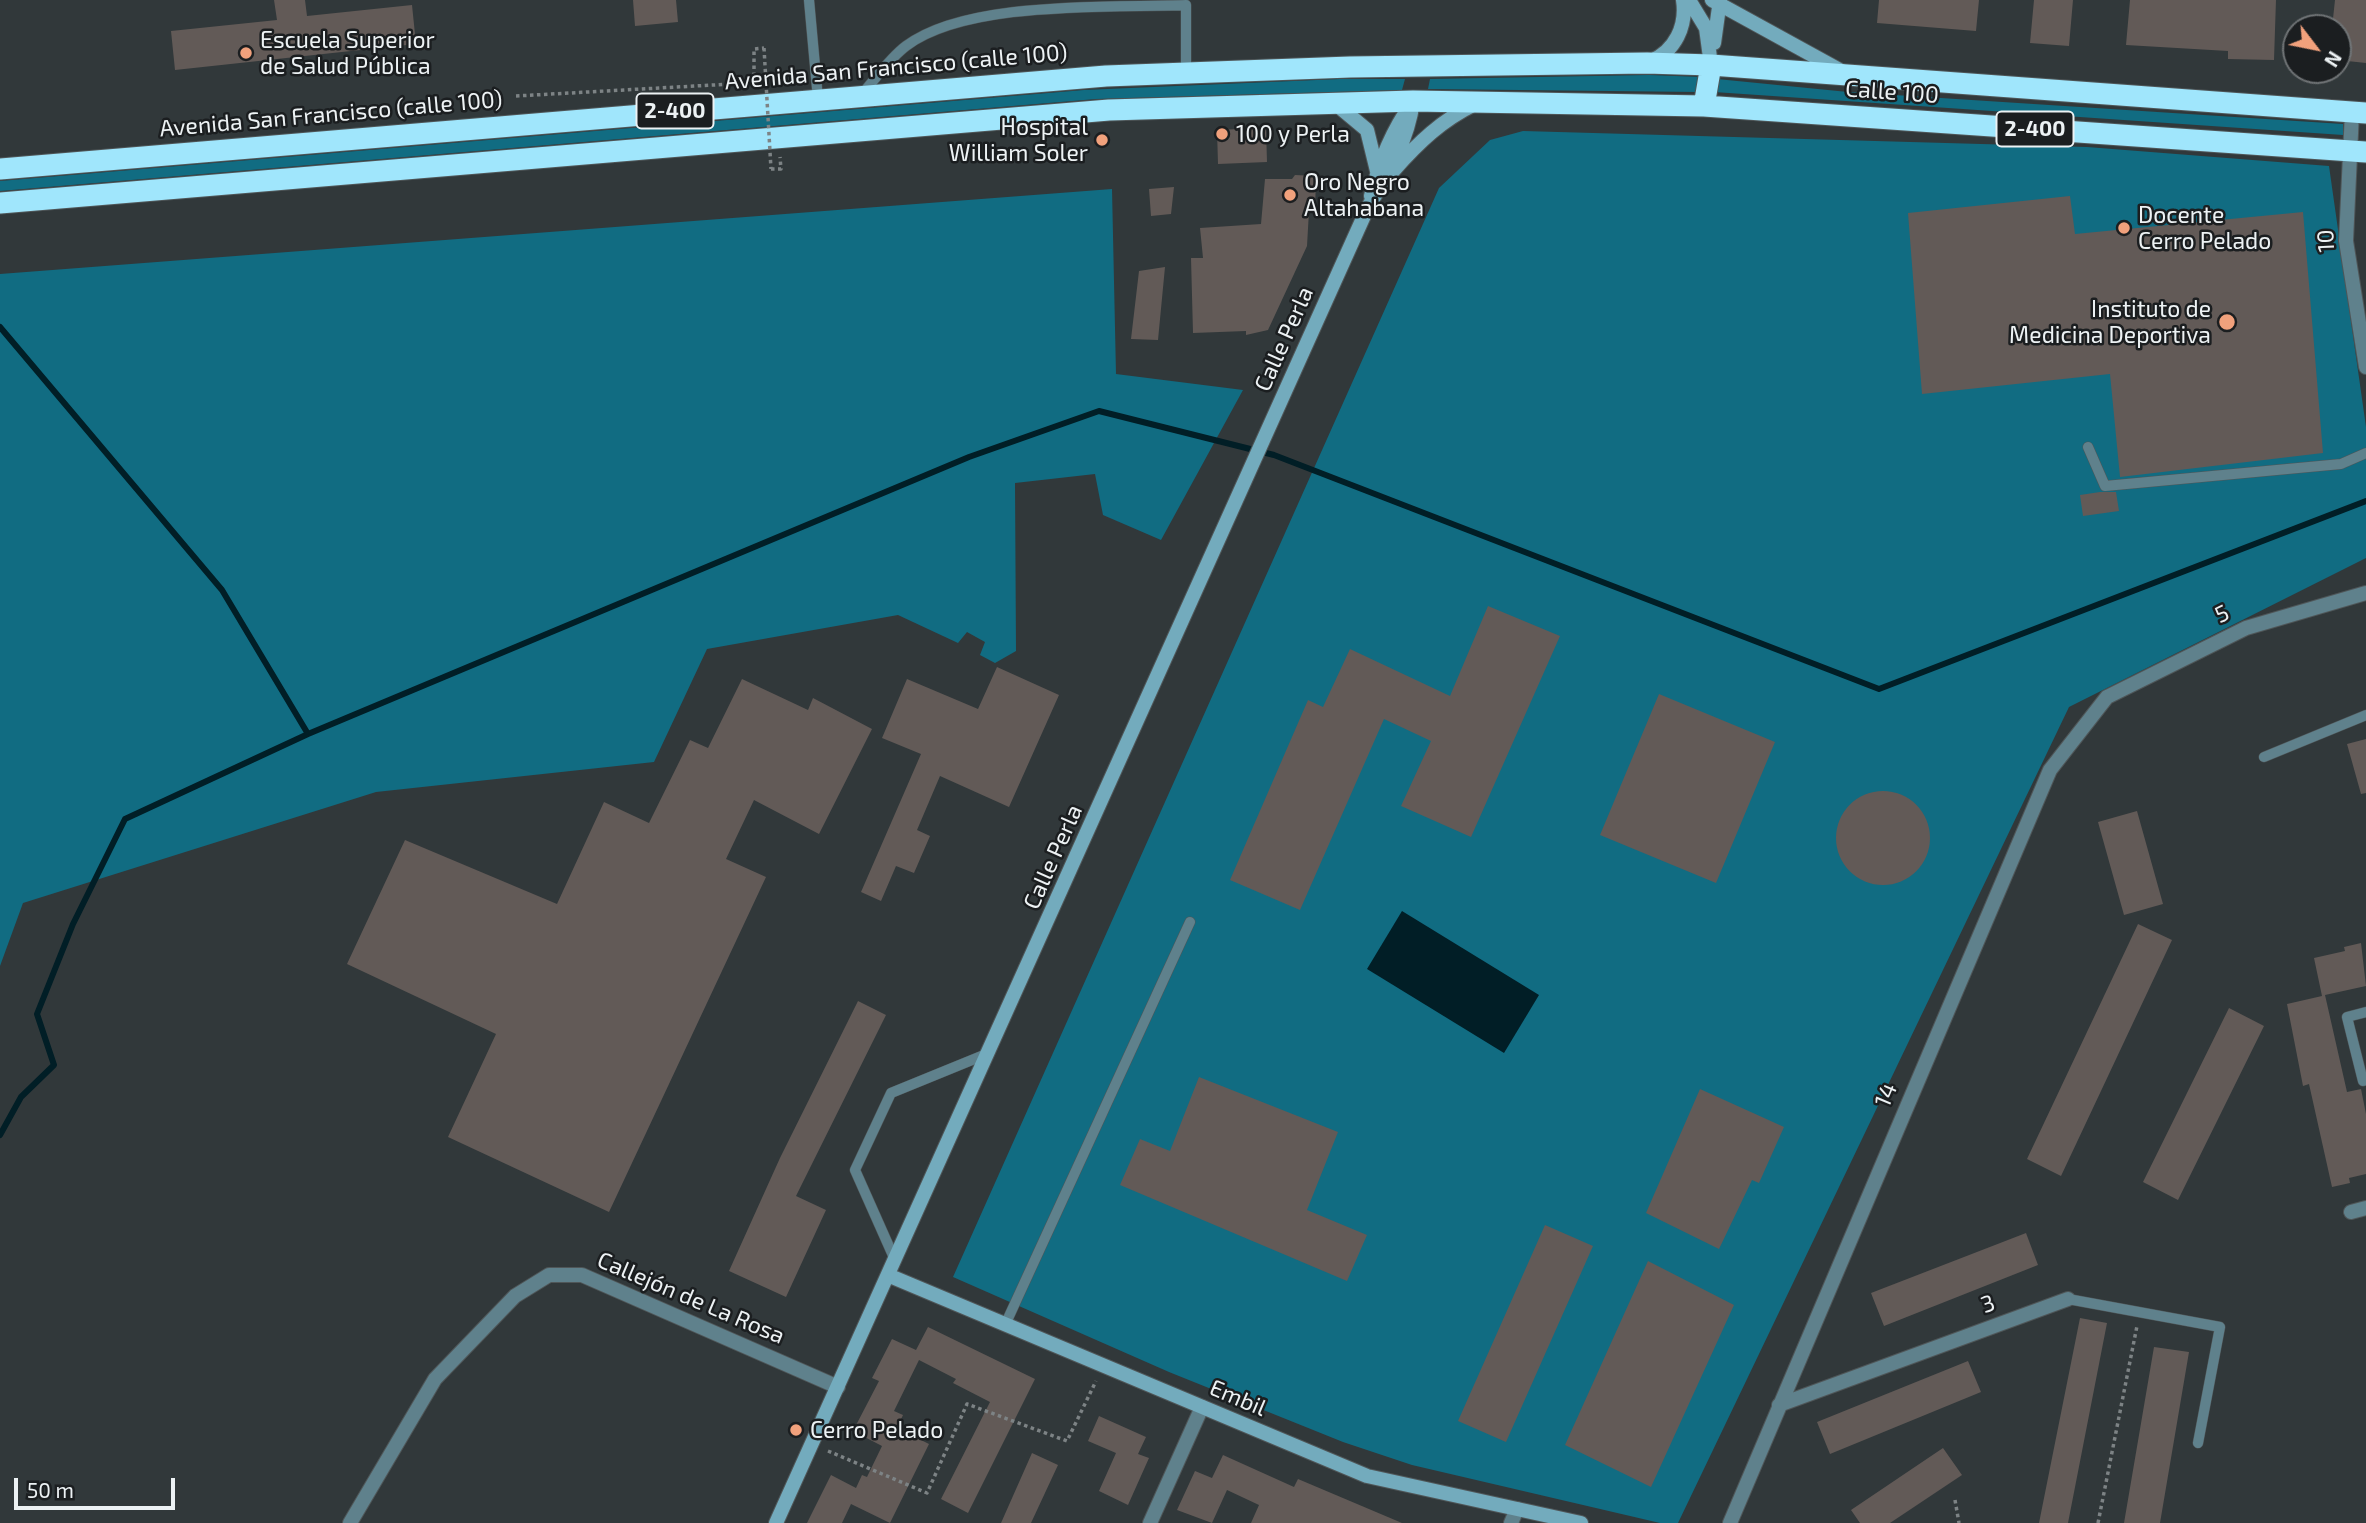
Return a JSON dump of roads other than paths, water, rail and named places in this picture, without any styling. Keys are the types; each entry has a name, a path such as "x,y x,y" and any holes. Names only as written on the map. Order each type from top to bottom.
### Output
{"highway":[{"name":"Calle 100","path":"1420,67 1647,63 1711,65 1854,78 2359,113"},
{"path":"1704,106 1711,65"},
{"name":"Avenida San Francisco (calle 100)","path":"0,169 1106,76 1420,67"},
{"path":"1413,102 1420,67"},
{"name":"Calle 100","path":"1413,102 1704,106 2358,152"},
{"name":"2-400","path":"0,203 1110,110 1413,102"}],"main road":[{"path":"1647,63 1669,50 1680,33 1686,0"},
{"path":"1686,0 1706,28 1711,65"},
{"path":"1711,65 1717,1 1854,78"},
{"name":"Calle Perla","path":"776,1523 990,1053 1381,175 1410,123 1413,102"},
{"path":"1337,105 1367,130 1381,175 1450,117 1480,102"},
{"name":"Embil","path":"893,1269 1005,1325 1367,1476 1514,1516 1581,1523"}],"street":[{"name":"10","path":"2359,113 2358,152 2347,241 2366,367"},
{"name":"5","path":"2106,697 2246,628 2366,593"},
{"name":"14","path":"1730,1523 2050,770 2106,697"},
{"path":"2351,1212 2366,1208"},
{"name":"Callejón de La Rosa","path":"350,1523 435,1378 515,1296 548,1275 582,1275 838,1387"},
{"name":"3","path":"1779,1405 2068,1299"},
{"path":"1150,1523 1202,1407"}],"lane":[{"path":"809,0 818,99"},
{"path":"860,96 906,46 952,23 1042,10 1186,5 1186,73"},
{"path":"2088,447 2105,486 2341,464 2366,453"},
{"path":"2264,757 2366,715"},
{"path":"1005,1325 1190,922"},
{"path":"2366,1012 2347,1017 2363,1081 2366,1080"},
{"path":"893,1269 855,1170 891,1093 990,1053"},
{"name":"3","path":"2068,1299 2220,1326 2198,1443"}],"waterway":[{"path":"0,327 222,590 308,734"},
{"path":"0,1135 21,1097 54,1065 37,1014 73,924 125,819 308,734 969,457 1099,411 1274,455 1879,689 2366,501"}],"place":[{"name":"Escuela Superior de Salud Pública","path":"246,53"},
{"name":"100 y Perla","path":"1222,134"},
{"name":"Hospital William Soler","path":"1102,140"},
{"name":"Oro Negro Altahabana","path":"1290,195"},
{"name":"Docente Cerro Pelado","path":"2124,228"},
{"name":"Instituto de Medicina Deportiva","path":"2227,322"},
{"name":"Cerro Pelado","path":"796,1430"}]}
